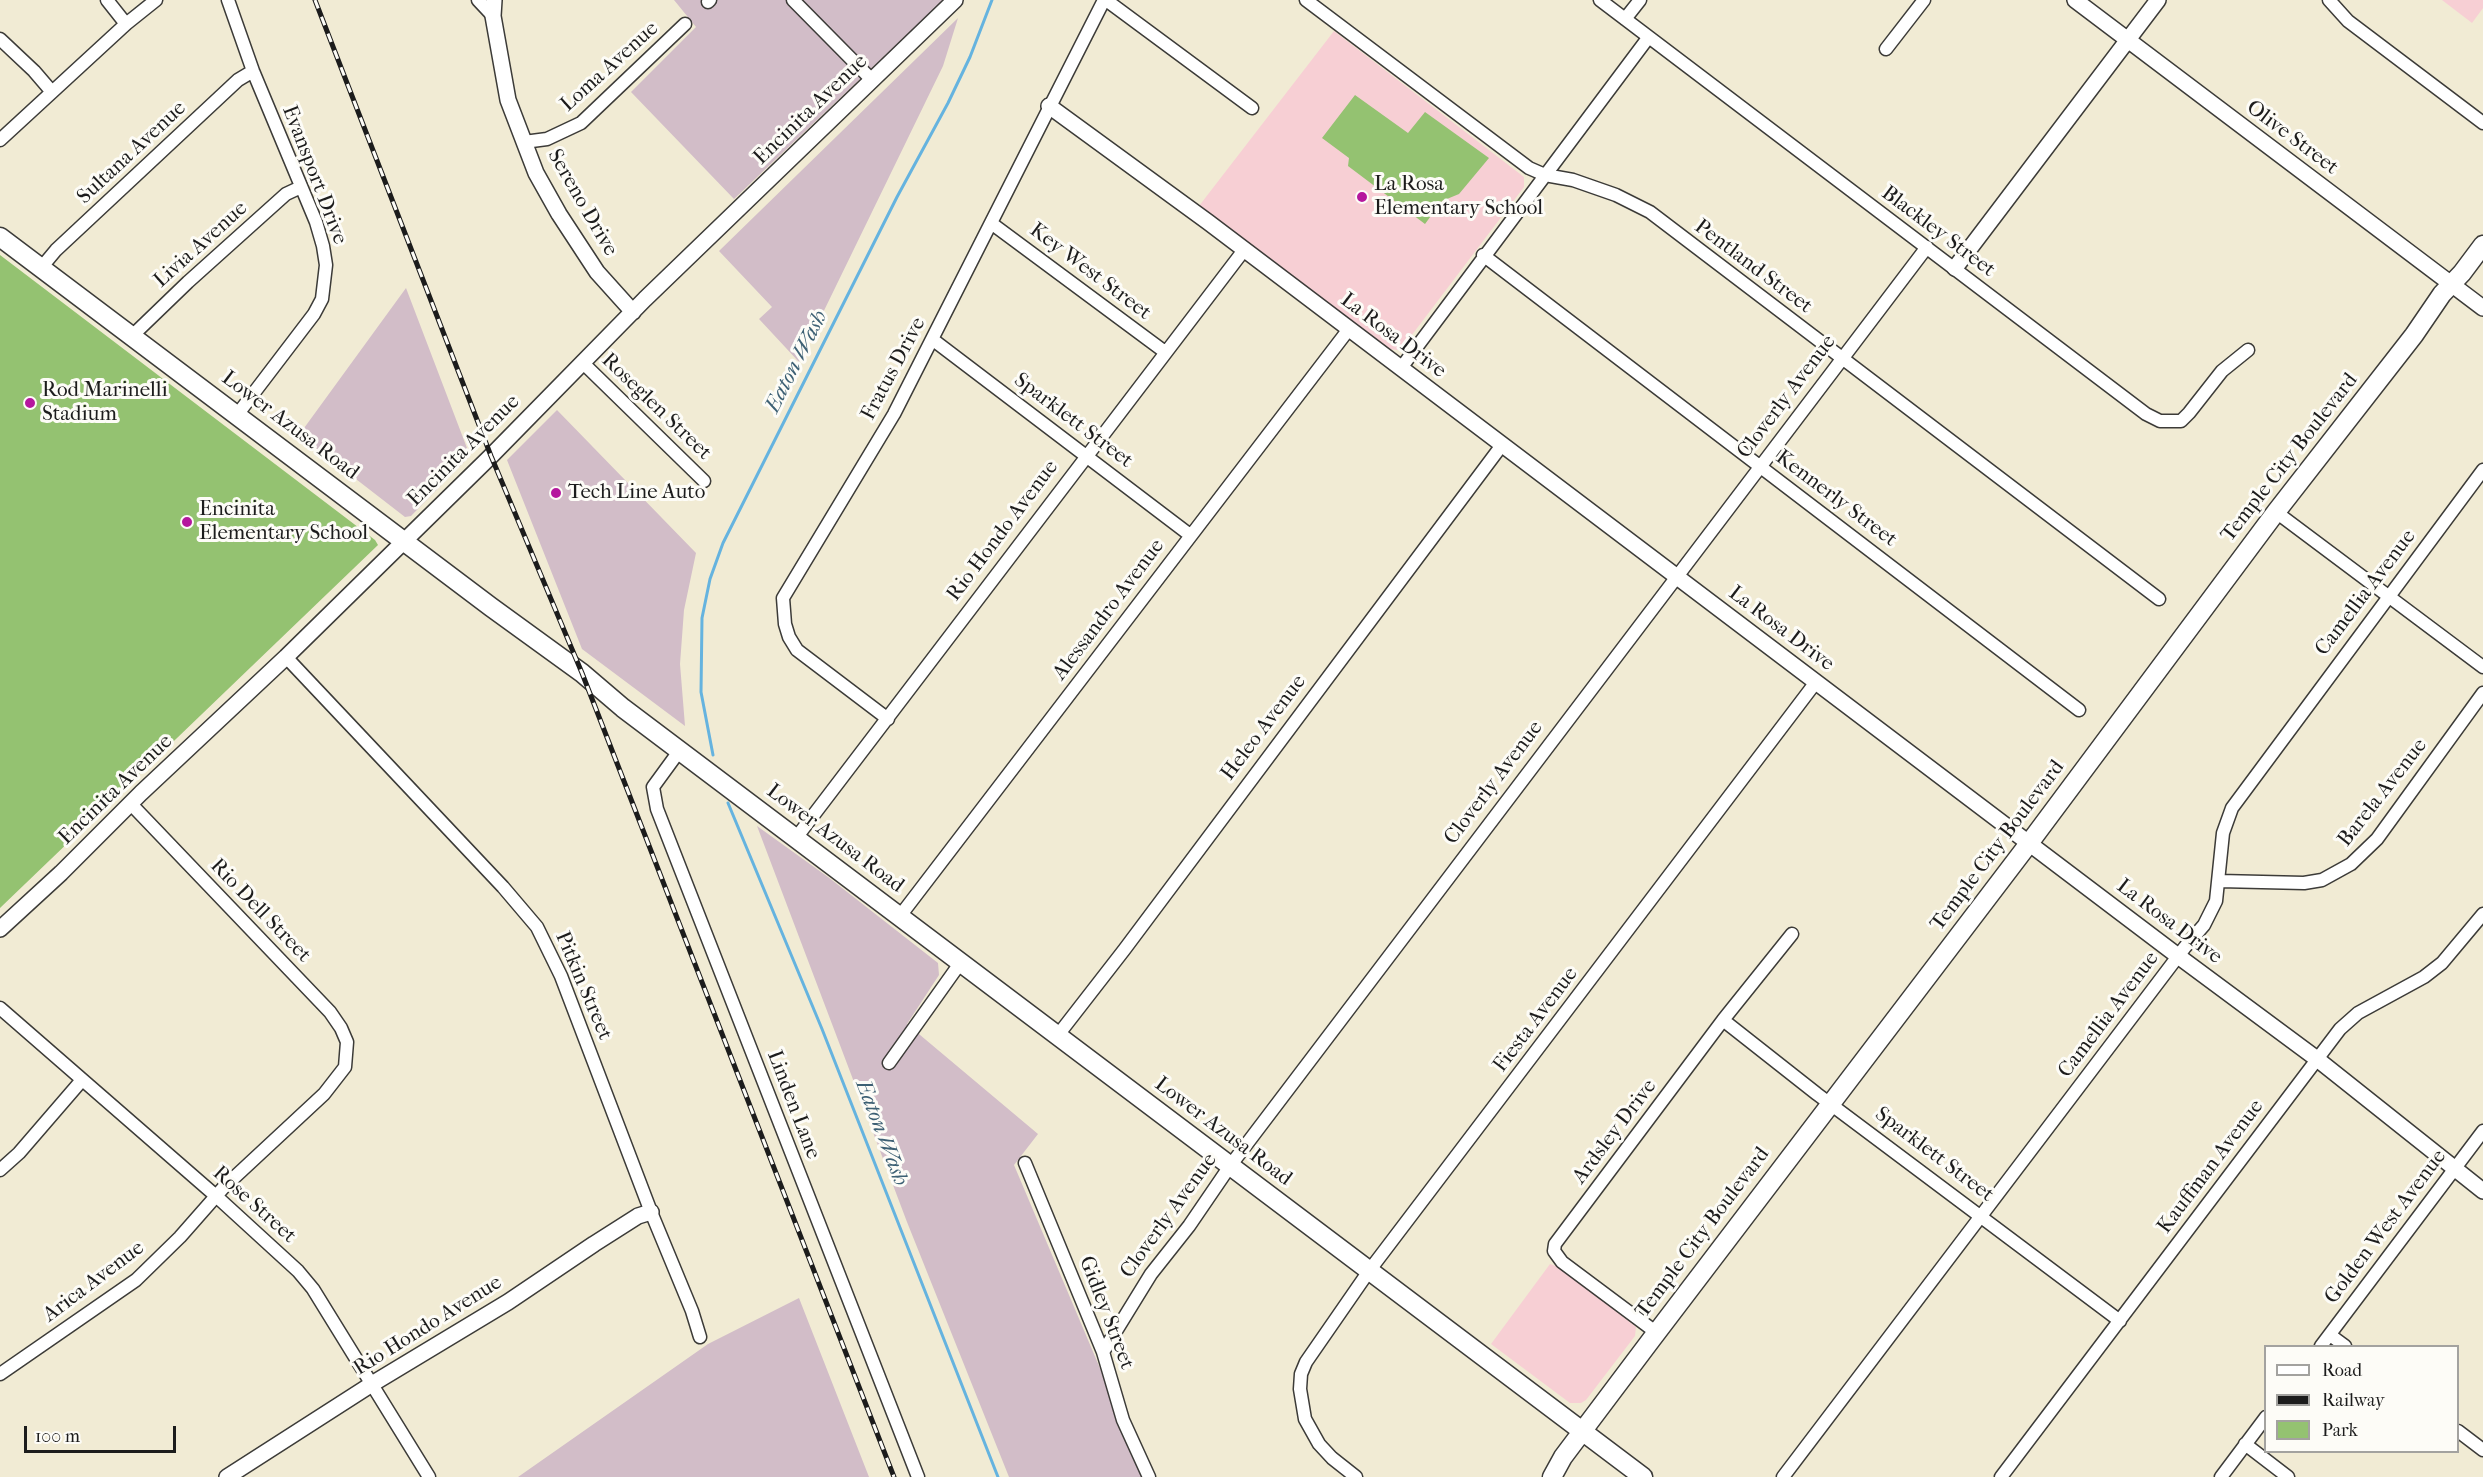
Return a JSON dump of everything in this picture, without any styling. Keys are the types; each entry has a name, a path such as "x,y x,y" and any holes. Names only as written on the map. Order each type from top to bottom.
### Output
{"main road":[{"name":"Lower Azusa Road","path":"0,237 490,608 582,673 623,708 1643,1477"},
{"name":"Temple City Boulevard","path":"1551,1477 2276,512 2483,245"}],"street":[{"path":"107,0 126,24"},
{"path":"0,141 126,24 156,0"},
{"name":"Evansport Drive","path":"228,0 253,71 323,246 326,265 322,299 314,314 237,415"},
{"path":"478,0 493,8"},
{"path":"793,0 872,80"},
{"name":"Encinita Avenue","path":"0,929 286,657 491,456 582,362 954,0"},
{"path":"1105,0 1252,108"},
{"name":"Fratus Drive","path":"888,719 797,650 789,637 785,624 783,597 874,449 1105,0"},
{"name":"Pentland Street","path":"1306,0 1529,168 1545,175 1573,180 1616,195 1650,212 2159,599"},
{"name":"Blackley Street","path":"1600,0 2146,414 2160,421 2181,421 2222,371 2248,350"},
{"path":"1625,20 1640,0"},
{"path":"1886,49 1924,0"},
{"name":"Olive Street","path":"2075,0 2483,308"},
{"path":"1955,268 2158,0"},
{"path":"2330,0 2348,21 2483,123"},
{"name":"Sereno Drive","path":"493,8 508,100 536,173 573,237 597,272 633,312"},
{"name":"Loma Avenue","path":"524,142 547,139 581,123 685,24"},
{"path":"1401,368 1648,38"},
{"path":"0,39 34,71 52,92"},
{"name":"Sultana Avenue","path":"41,268 56,250 230,88 253,71"},
{"name":"La Rosa Drive","path":"1049,105 2317,1059 2483,1191"},
{"name":"Livia Avenue","path":"132,336 286,194 301,187"},
{"name":"Key West Street","path":"991,223 1165,352"},
{"name":"Cloverly Avenue","path":"1104,1352 1151,1274 1230,1166 1927,247"},
{"name":"Rio Hondo Avenue","path":"796,838 1244,250"},
{"name":"Kennerly Street","path":"1484,255 2079,710"},
{"name":"Alessandro Avenue","path":"900,916 1349,329"},
{"name":"Sparklett Street","path":"932,339 1190,535"},
{"name":"Roseglen Street","path":"582,362 704,481"},
{"name":"Heleo Avenue","path":"1058,1035 1502,445"},
{"name":"Camellia Avenue","path":"1783,1477 2178,956 2204,925 2216,901 2220,880 2223,833 2232,808 2483,470"},
{"path":"2276,512 2483,667"},
{"name":"Pitkin Street","path":"286,657 496,880 537,927 561,976 651,1212 692,1311 700,1337"},
{"name":"Fiesta Avenue","path":"1356,1477 1332,1458 1312,1433 1305,1419 1300,1389 1301,1374 1312,1351 1369,1271 1816,682"},
{"name":"Barela Avenue","path":"2220,880 2304,883 2322,880 2351,864 2377,839 2483,693"},
{"name":"Linden Lane","path":"680,750 653,787 657,809 918,1477"},
{"name":"Rio Dell Street","path":"130,803 330,1012 341,1028 347,1042 348,1053"},
{"name":"Kauffman Avenue","path":"2001,1477 2340,1029 2358,1013 2424,977 2442,963 2483,915"},
{"name":"Ardsley Drive","path":"1657,1333 1557,1257 1555,1244 1723,1020 1792,934"},
{"path":"889,1063 961,962"},
{"name":"Rose Street","path":"0,1008 216,1196 298,1271 313,1289 429,1477"},
{"name":"Sparklett Street","path":"1723,1020 2120,1322"},
{"name":"Arica Avenue","path":"0,1374 135,1280 166,1251 216,1196 324,1094 345,1067 348,1053"},
{"path":"0,1170 19,1153 82,1080"},
{"name":"Golden West Avenue","path":"2322,1345 2483,1131"},
{"name":"Gidley Street","path":"1025,1163 1104,1352 1123,1420 1149,1477"},
{"name":"Rio Hondo Avenue","path":"227,1477 372,1384 472,1326 638,1216 651,1212"},
{"path":"2330,1335 2342,1345"},
{"path":"2221,1477 2264,1418"},
{"path":"2459,1432 2483,1450"},
{"path":"2244,1444 2288,1477"}],"shaded area":[{"path":"674,0 943,0 734,199 631,92 696,27"},
{"path":"2442,0 2483,0 2483,8 2472,23"},
{"path":"958,18 943,66 799,362 759,319 772,307 719,251"},
{"name":"La Rosa Elementary School","path":"1334,31 1524,177 1524,187 1402,348 1397,350 1390,349 1199,206"},
{"path":"406,288 470,456 411,516 405,517 299,435"},
{"path":"557,410 696,553 684,610 680,664 685,726 582,649 507,460"},
{"path":"757,826 828,877 938,963 939,975 907,1024 1038,1134 1014,1165 1146,1477 1009,1477 907,1222"},
{"path":"1550,1264 1562,1268 1636,1327 1635,1336 1586,1400 1581,1403 1570,1403 1491,1344"},
{"path":"799,1298 869,1477 518,1477 708,1344"}],"green space":[{"path":"1355,95 1408,133 1425,112 1489,158 1459,194 1442,201 1425,224 1348,166 1349,158 1322,138"},
{"path":"0,255 375,540 378,545 0,908"}],"waterway":[{"name":"Eaton Wash","path":"713,755 701,692 702,618 710,579 723,543 897,197 948,103 970,57 992,0"},
{"name":"Eaton Wash","path":"728,803 822,1029 998,1477"}],"railway":[{"path":"315,0 491,456 582,673 894,1477"}],"place":[{"name":"La Rosa Elementary School","path":"1362,197"},
{"name":"Rod Marinelli Stadium","path":"30,403"},
{"name":"Tech Line Auto","path":"556,493"},
{"name":"Encinita Elementary School","path":"187,522"}]}
